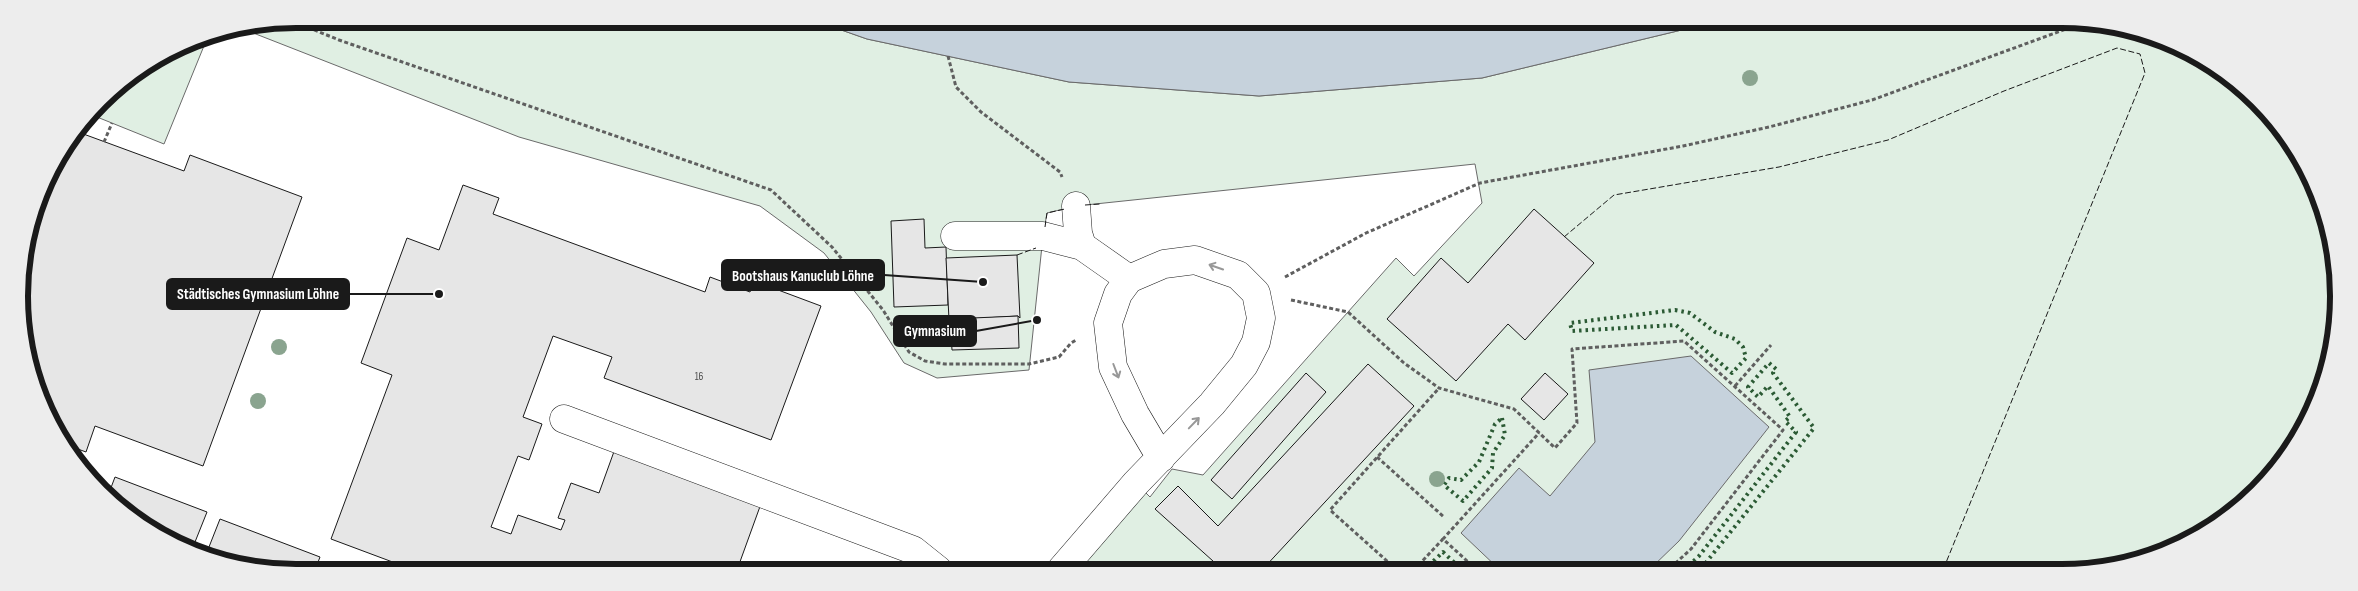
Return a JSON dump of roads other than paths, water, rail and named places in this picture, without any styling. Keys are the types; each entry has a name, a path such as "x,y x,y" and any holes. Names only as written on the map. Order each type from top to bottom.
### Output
{"street":[{"path":"1076,206 1078,233 1082,246"},
{"path":"954,236 1043,236 1082,246 1129,279"},
{"path":"1066,564 1212,404 1244,365 1256,342 1261,318 1256,293 1238,275 1195,260 1164,264 1129,279 1118,294 1108,323 1113,367 1135,414 1161,458"},
{"path":"564,419 914,550 931,564"}],"place":[{"name":"Bootshaus Kanuclub Löhne","path":"983,282"},
{"name":"Städtisches Gymnasium Löhne","path":"439,294"},
{"name":"Gymnasium","path":"1037,320"}]}
